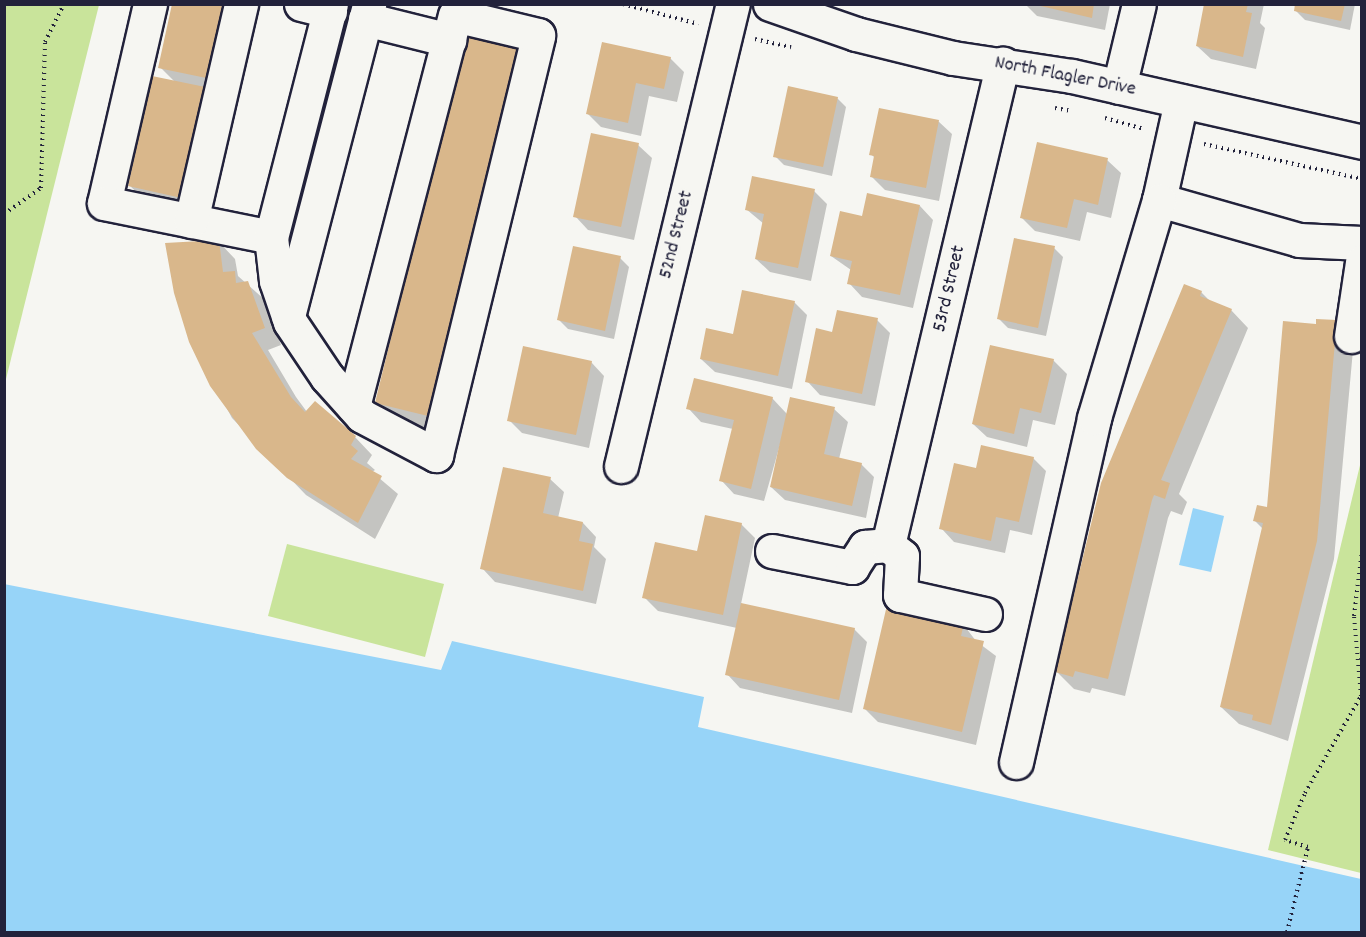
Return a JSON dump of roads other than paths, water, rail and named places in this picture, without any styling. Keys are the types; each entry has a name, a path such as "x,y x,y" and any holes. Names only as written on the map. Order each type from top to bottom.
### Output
{"street":[{"path":"150,4 104,203 271,237"},
{"path":"191,221 241,4"},
{"name":"52nd Street","path":"621,466 733,4"},
{"path":"1119,87 1139,4"},
{"name":"North Flagler Drive","path":"781,6 856,34 953,58 1003,64 1119,87 1362,142"},
{"path":"321,7 271,237 276,280 288,316 327,377 353,406 362,416 436,455 538,35 455,15 353,406"},
{"path":"288,316 367,12 449,40"},
{"name":"53rd Street","path":"892,529 1003,64"},
{"path":"1016,762 1094,418 1159,200 1181,101"},
{"path":"1159,200 1299,240 1362,243"},
{"path":"1351,336 1362,262"},
{"path":"771,551 852,567 866,546 892,529 902,556 900,595 985,614"}],"water":[{"path":"1193,508 1224,516 1211,572 1179,565"},
{"path":"4,584 441,670 452,641 704,697 698,727 1361,879 1361,932 5,932"}]}
